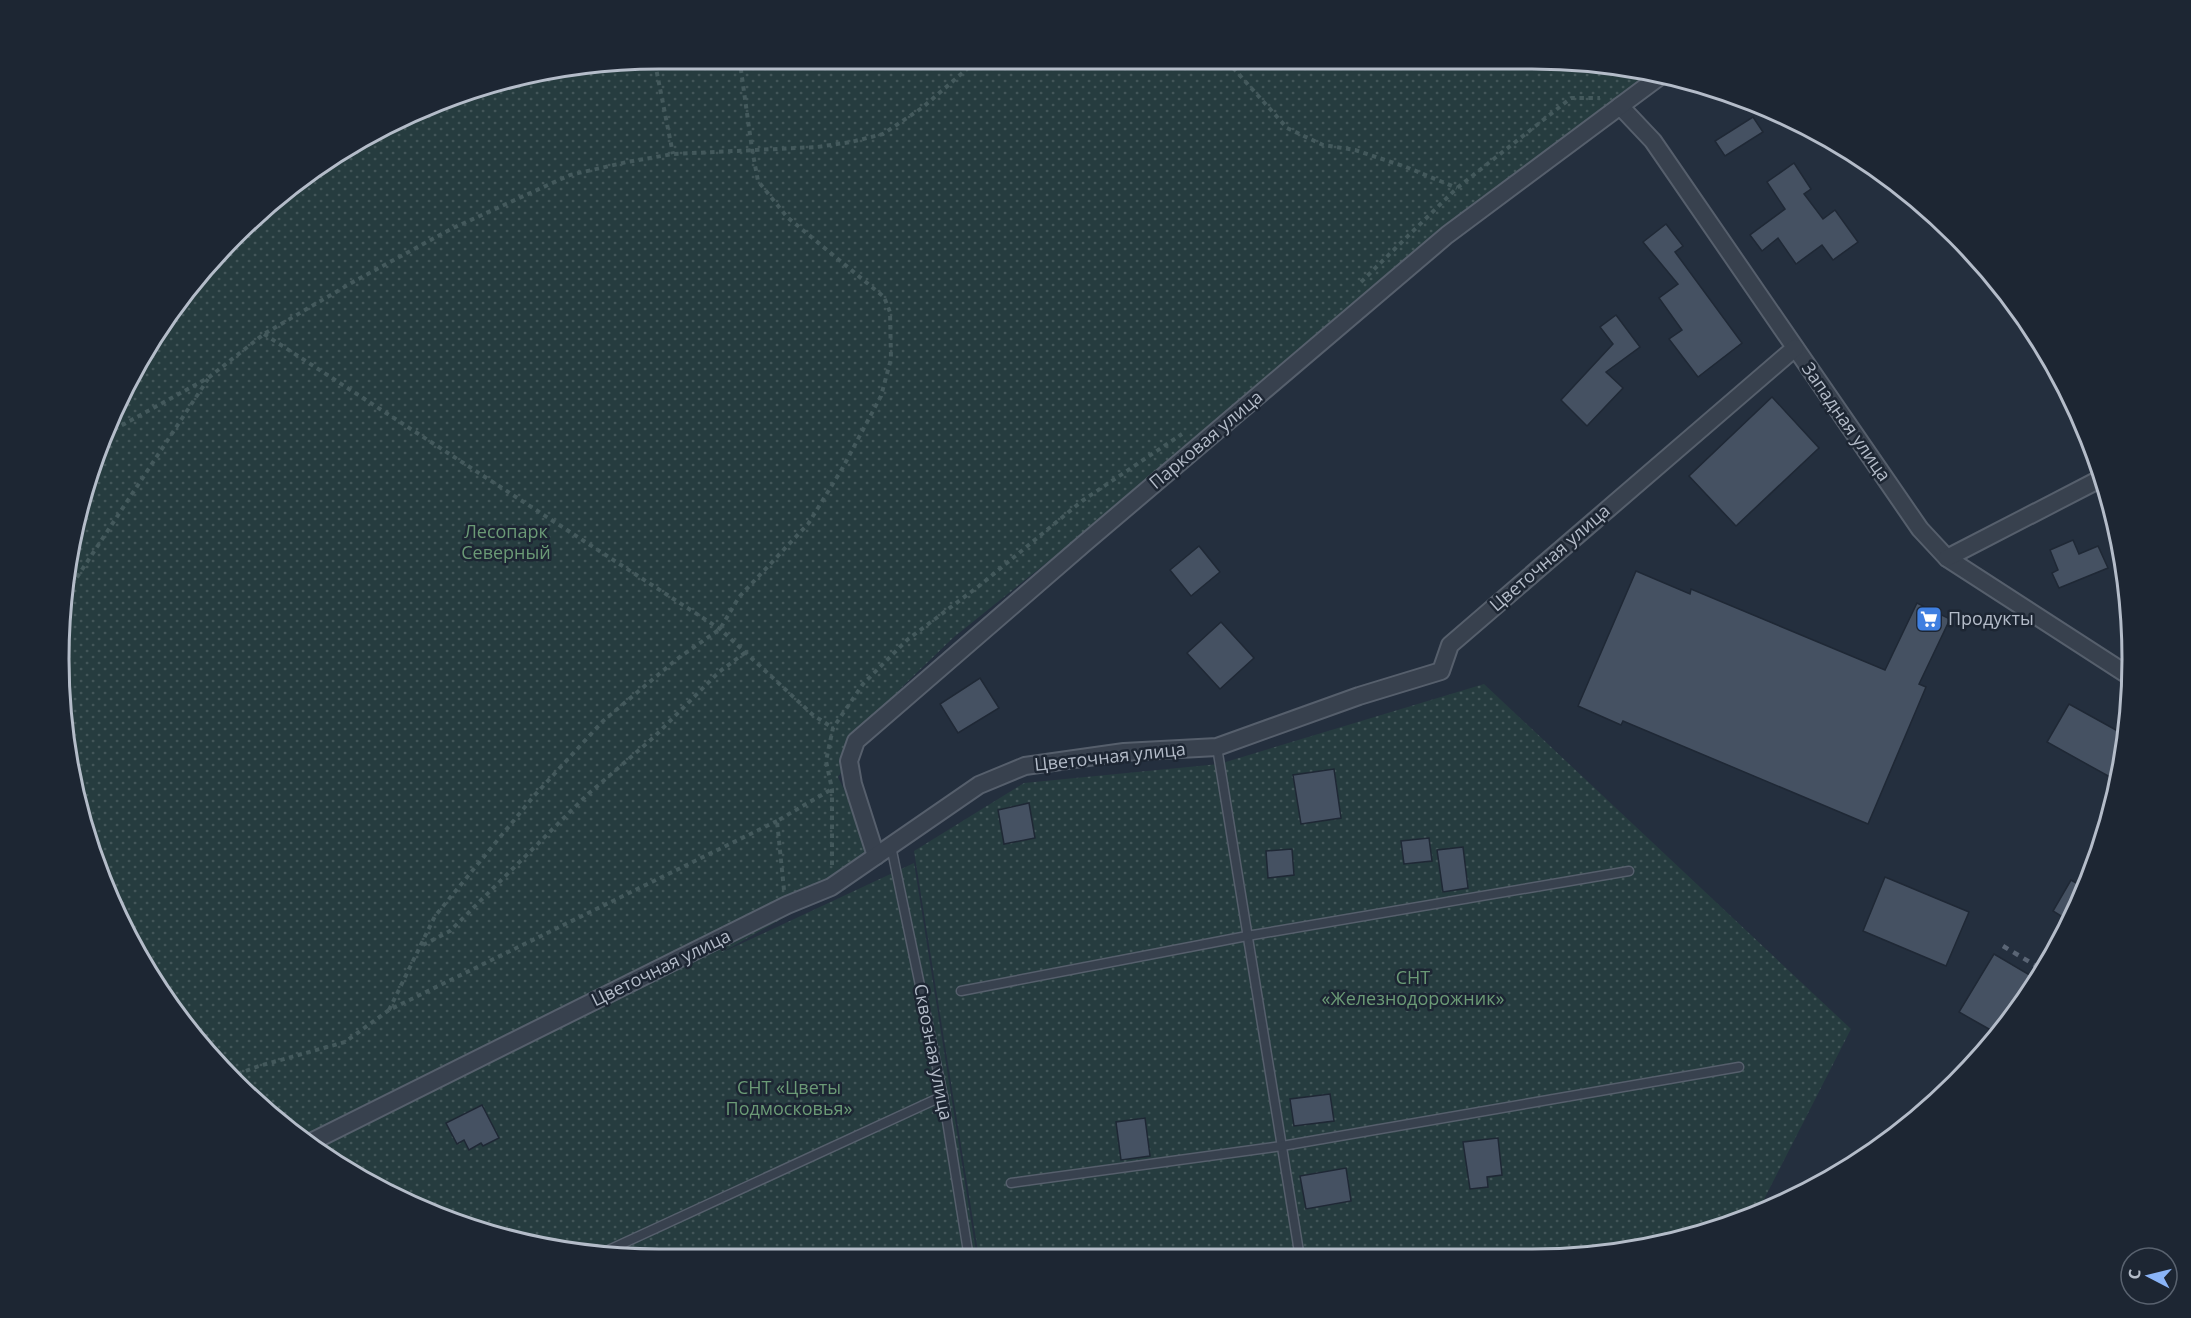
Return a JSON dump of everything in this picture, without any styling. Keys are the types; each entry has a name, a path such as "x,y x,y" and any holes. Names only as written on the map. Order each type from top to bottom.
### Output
{"street":[{"name":"Парковая улица","path":"876,856 853,784 849,761 856,741 1095,534 1447,235 1653,81"},
{"name":"Западная улица","path":"1620,106 1653,141 1920,529 1947,558 2122,671"},
{"name":"Цветочная улица","path":"317,1139 787,905 831,887 980,785 1025,766 1124,752 1217,747 1359,696 1441,671 1450,645 1795,348"},
{"path":"1947,558 2095,482"}],"lane":[{"path":"1217,747 1299,1249"},
{"name":"Сквозная улица","path":"891,846 943,1096 968,1249"},
{"path":"961,991 1247,936 1629,871"},
{"path":"1011,1183 1282,1146 1739,1067"},
{"path":"614,1247 943,1096"}],"path":[{"path":"656,69 673,154"},
{"path":"389,1010 435,916 449,897 534,796 603,721 678,659 720,629 739,597 808,524 842,469 881,396 891,359 890,312 884,297 787,217 758,181 741,69"},
{"path":"116,428 208,378 264,334 353,282 451,229 570,176 673,154 817,147 883,134 922,108 967,69"},
{"path":"1234,69 1287,128 1323,145 1355,150 1406,167 1457,188"},
{"path":"264,334 720,629 813,715 832,728"},
{"path":"74,582 208,378"},
{"path":"422,945 450,931 587,795 653,738 719,672 746,652"},
{"path":"239,1073 345,1042 389,1010 777,821 832,789"},
{"path":"777,821 787,905"}],"green space":[{"name":"Лесопарк Северный","path":"659,69 1532,69 1571,70 1649,80 954,637 901,688 838,777 869,841 862,865 842,885 721,953 914,863 976,1249 659,1249 620,1248 544,1238 469,1218 398,1188 331,1150 270,1103 215,1048 191,1018 168,987 130,920 100,849 89,812 80,774 70,698 70,620 74,582 80,544 100,469 130,398 148,364 168,331 215,270 270,215 331,168 364,148 433,114 469,100 544,80 582,74"},
{"name":"СНТ «Железнодорожник»","path":"1484,684 1851,1029 1763,1202 1722,1218 1685,1229 1647,1238 1571,1248 978,1249 914,851 1024,783 1219,764"}],"building":[{"path":"1753,117 1763,132 1725,156 1715,141"},
{"path":"1794,163 1811,189 1804,194 1823,219 1835,210 1858,242 1833,260 1822,245 1796,264 1778,238 1762,251 1750,235 1785,209 1767,182"},
{"path":"1666,224 1683,246 1675,252 1742,343 1698,377 1669,339 1682,330 1659,298 1678,284 1643,242"},
{"path":"1616,315 1640,347 1606,372 1623,388 1587,426 1561,400 1613,344 1600,327"},
{"path":"1772,397 1819,448 1736,526 1689,476"},
{"path":"2073,540 2079,554 2098,546 2108,568 2059,588 2052,573 2058,570 2050,550"},
{"path":"1199,546 1220,572 1191,596 1170,570"},
{"path":"1636,571 1690,594 1691,589 1885,670 1917,603 1950,619 1919,684 1926,687 1868,824 1623,721 1621,725 1578,706"},
{"path":"1221,622 1254,658 1220,689 1187,653"},
{"path":"980,678 999,708 958,733 940,704"},
{"path":"2069,704 2118,731 2110,777 2047,742"},
{"path":"1334,769 1341,818 1301,824 1293,775"},
{"path":"1029,803 1035,838 1004,844 998,810"},
{"path":"1429,838 1432,861 1404,864 1401,841"},
{"path":"1463,847 1468,888 1443,892 1437,850"},
{"path":"1292,849 1294,875 1268,878 1266,851"},
{"path":"1885,877 1969,912 1946,966 1863,931"},
{"path":"2071,880 2078,884 2062,917 2053,911"},
{"path":"1994,954 2030,975 1990,1030 1959,1012"},
{"path":"1330,1094 1334,1121 1294,1126 1290,1099"},
{"path":"482,1105 499,1138 483,1146 481,1143 469,1150 464,1140 457,1144 446,1123"},
{"path":"1145,1118 1150,1156 1121,1160 1116,1122"},
{"path":"1498,1138 1502,1175 1487,1177 1488,1187 1470,1189 1463,1142"},
{"path":"1346,1168 1351,1201 1306,1209 1300,1176"}],"railway":[{"path":"2003,946 2036,966"}],"place":[{"name":"Продукты","path":"1929,619"}],"park label":[{"name":"СНТ «Цветы Подмосковья»","path":"789,1098"}]}
